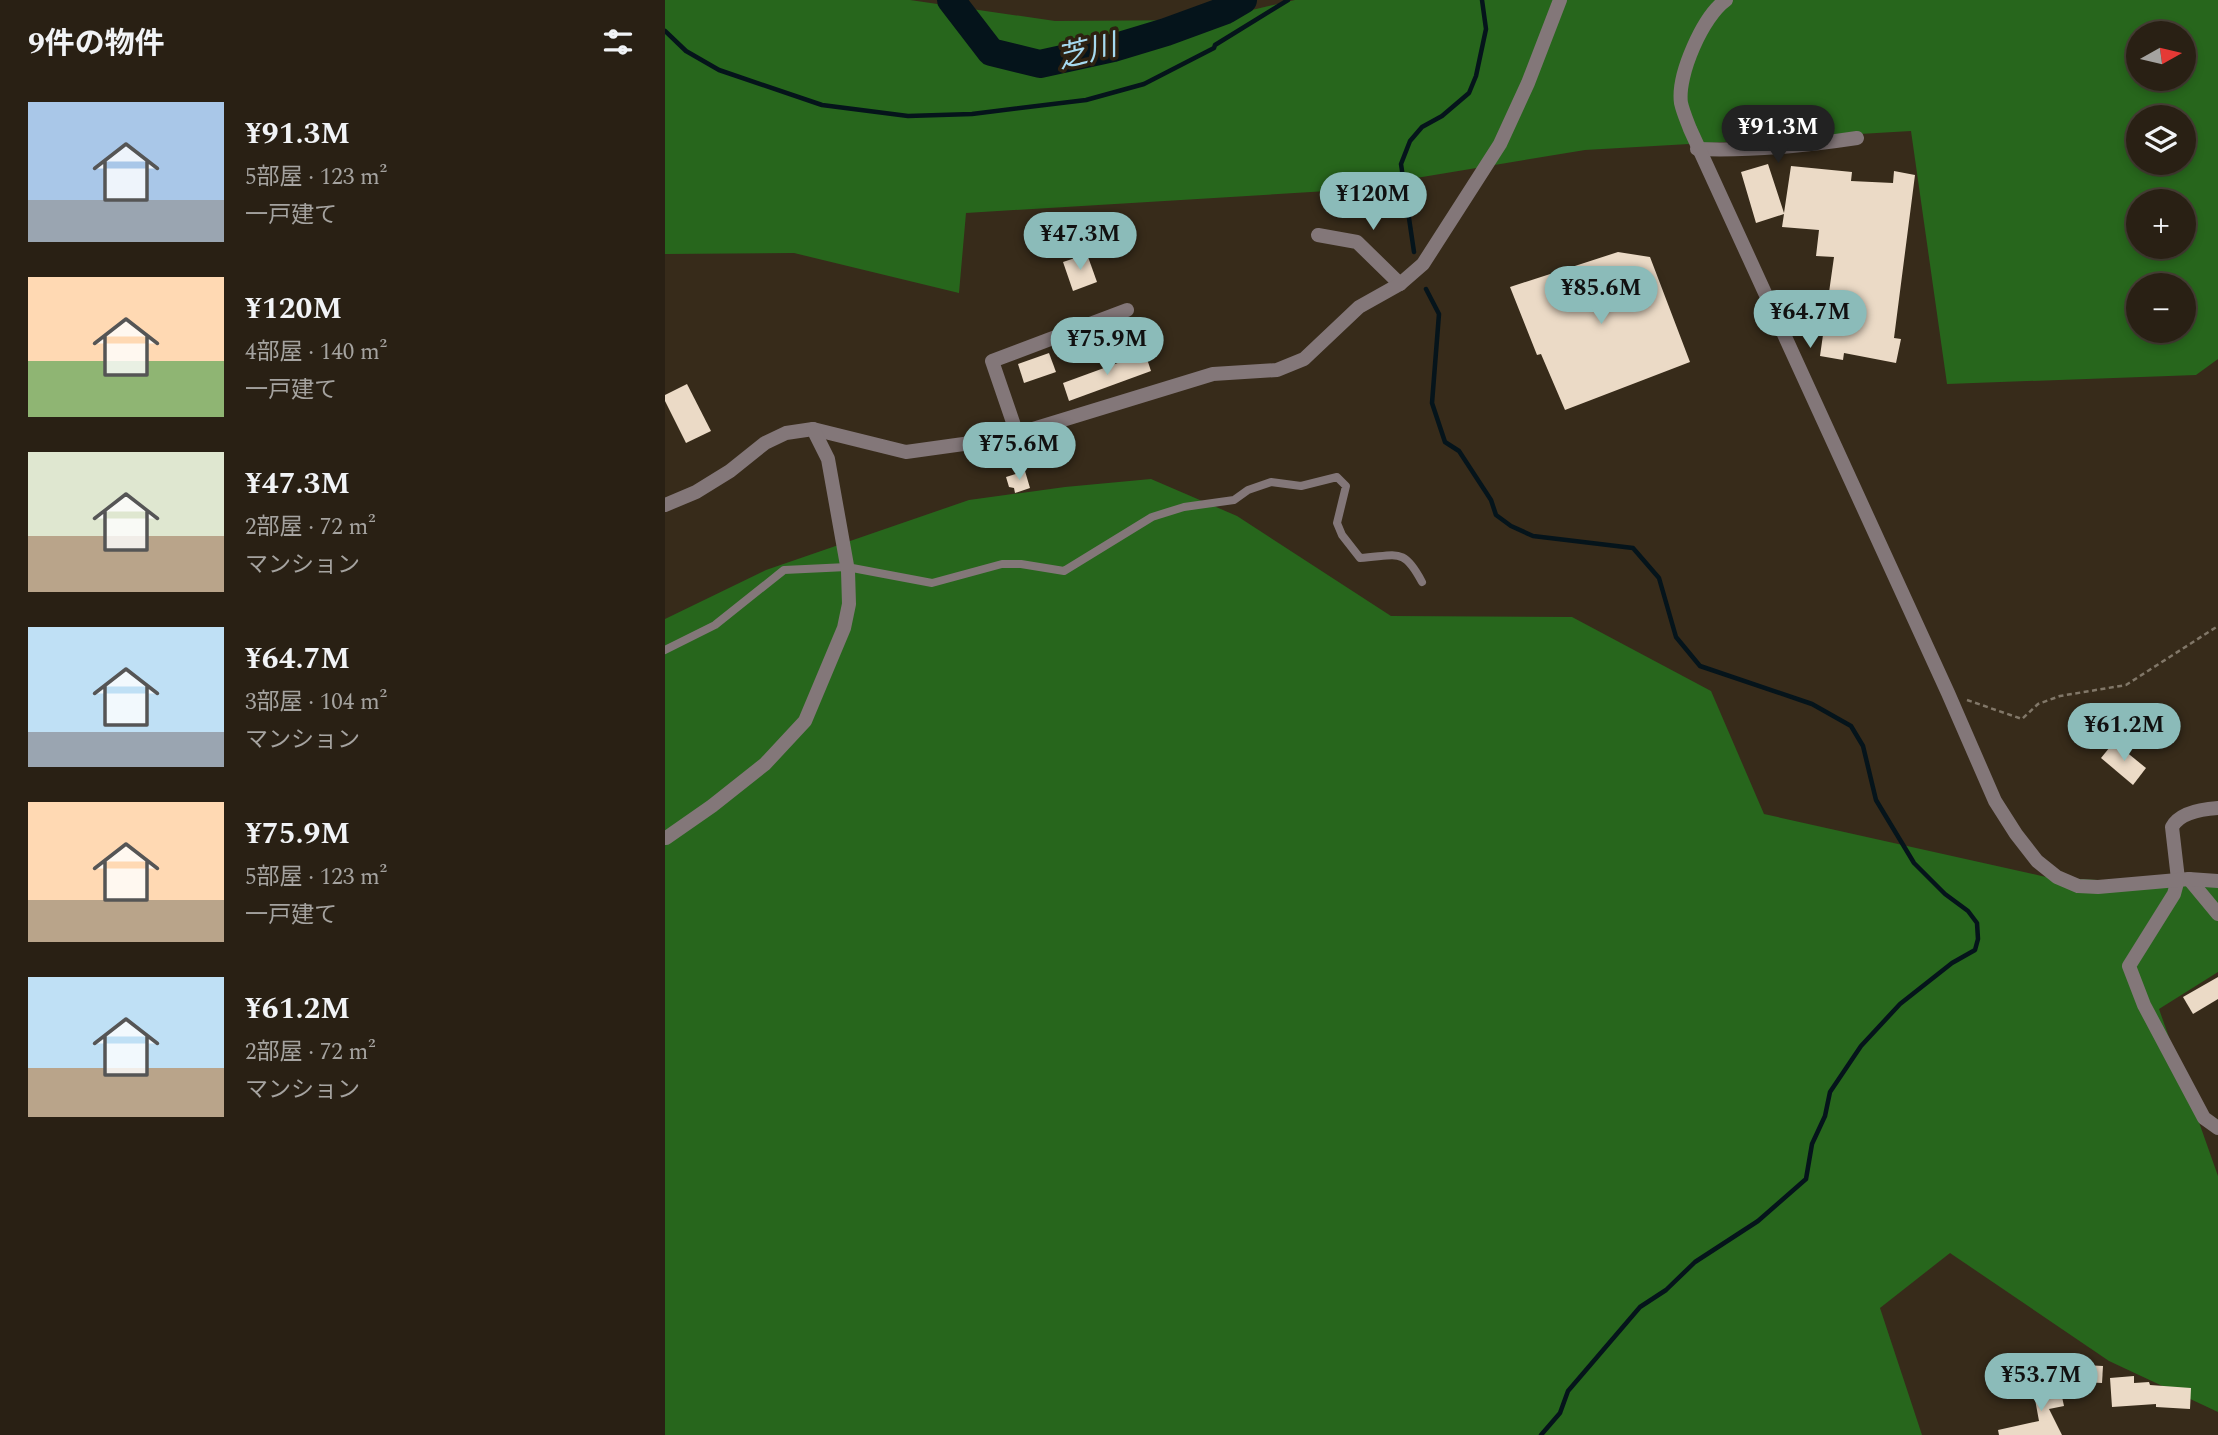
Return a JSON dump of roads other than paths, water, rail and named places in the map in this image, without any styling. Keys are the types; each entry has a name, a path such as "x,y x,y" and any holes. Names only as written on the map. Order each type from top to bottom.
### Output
{"street":[{"path":"665,505 696,492 730,471 765,443 786,433 813,429 906,452 985,441 1017,434 1213,374 1277,370 1304,359 1359,307 1399,284 1423,264 1500,144 1528,83 1560,0"},
{"path":"1726,0 1705,24 1683,80 1681,102 1697,149 1948,693 1995,801 2037,860 2057,877 2078,886 2098,887 2183,879 2218,881"},
{"path":"1697,149 1788,147 1857,138"},
{"path":"1318,235 1357,242 1399,284"},
{"path":"1017,434 992,361 1127,310"},
{"path":"666,838 765,765 805,721 844,628 849,604 847,567 828,459 813,429"},
{"path":"2218,808 2192,812 2175,820 2172,827 2183,879 2218,915"},
{"path":"2183,879 2129,967 2144,1005 2204,1118 2218,1128"}],"lane":[{"path":"665,650 715,625 784,570 847,567 932,583 1002,564 1021,564 1064,571 1152,517 1184,507 1234,500 1248,490 1271,482 1301,486 1337,477 1346,486 1337,523 1342,535 1360,558 1402,555 1412,562 1423,582"}],"waterway":[{"name":"芝川","path":"951,0 991,52 1040,64 1113,48 1166,32 1226,10 1243,0"},
{"path":"665,31 686,51 719,70 822,105 908,116 972,114 1086,100 1144,84 1214,48 1288,0"},
{"path":"1414,252 1401,164 1410,141 1422,127 1442,116 1469,93 1476,76 1486,29 1482,0"},
{"path":"1426,289 1439,314 1432,403 1445,442 1459,451 1491,500 1496,515 1511,526 1533,536 1633,548 1659,578 1676,637 1700,666 1812,704 1851,726 1863,746 1876,800 1914,863 1945,894 1968,911 1977,923 1978,939 1975,950 1952,963 1900,1004 1861,1046 1830,1092 1825,1116 1812,1144 1806,1179 1758,1221 1695,1262 1666,1290 1640,1307 1568,1391 1560,1413 1541,1435"}]}
